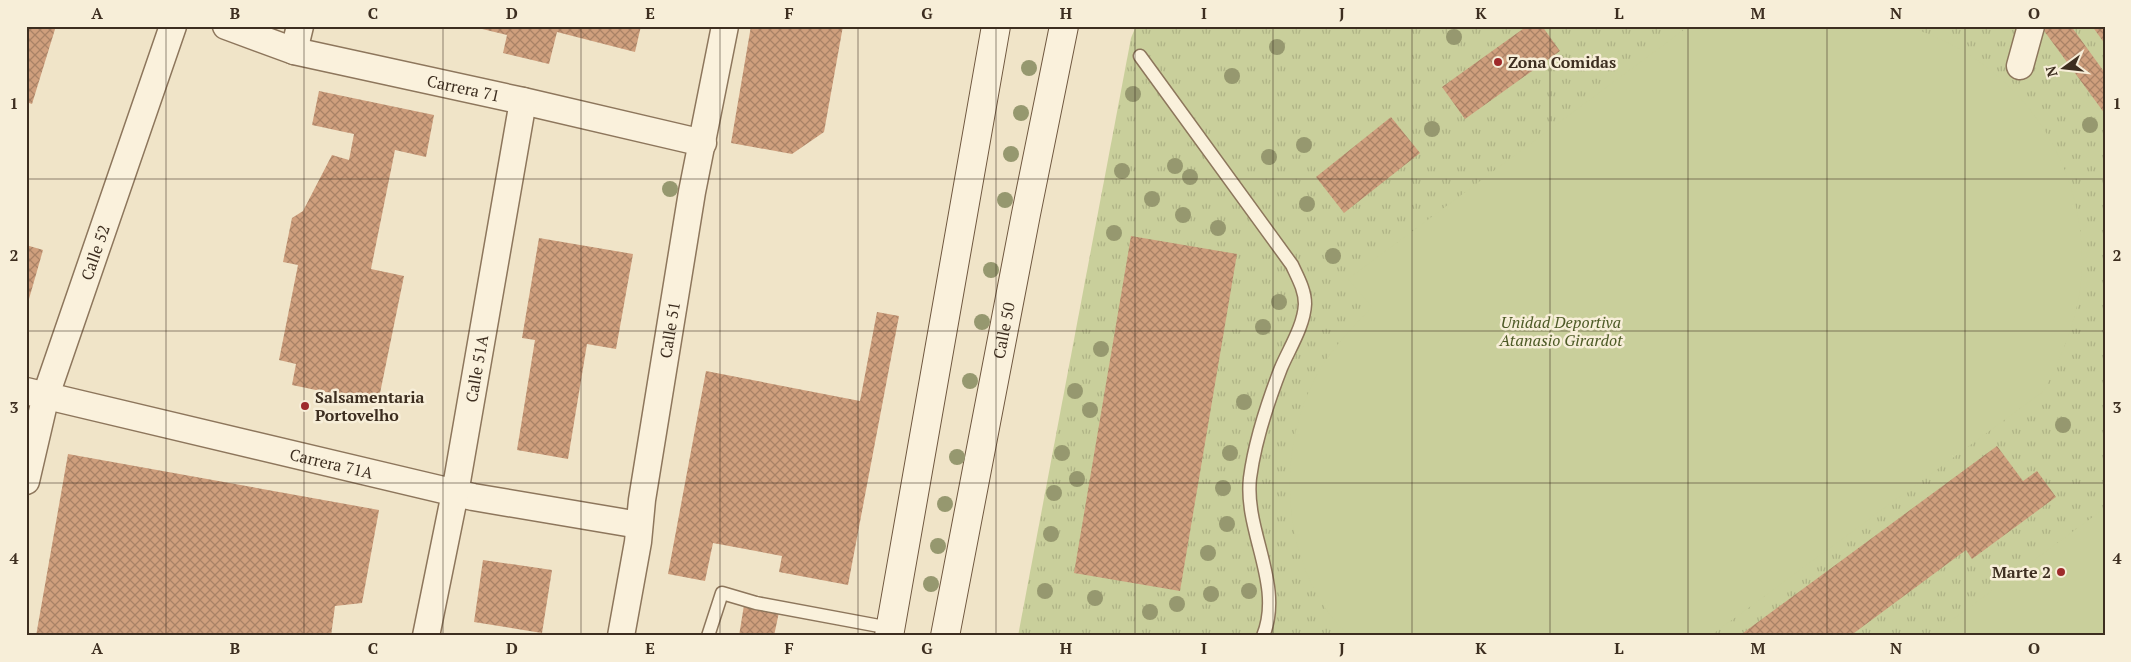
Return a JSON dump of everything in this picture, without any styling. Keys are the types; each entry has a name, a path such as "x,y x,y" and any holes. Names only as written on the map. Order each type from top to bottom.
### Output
{"main road":[{"path":"890,632 996,26"},
{"name":"Calle 50","path":"945,636 1064,26"}],"street":[{"name":"Calle 52","path":"26,481 36,393 173,26"},
{"name":"Carrera 71","path":"226,26 297,38 522,100 703,143"},
{"name":"Calle 51","path":"622,636 689,211 724,26"},
{"path":"2020,66 2031,26"},
{"name":"Calle 51A","path":"426,636 455,493 522,100"},
{"name":"Carrera 71A","path":"36,393 455,493 639,525"}],"lane":[{"path":"1140,56 1292,265 1303,286 1305,305 1301,321 1281,368 1258,432 1250,481 1253,525 1264,568 1269,603 1263,636"},
{"path":"708,636 722,593 890,632"}],"green space":[{"path":"1886,25 1908,27 1946,42 1980,62 2010,87 2036,117 2056,150 2071,186 2079,225 2082,266 2075,315 2065,346 2044,391 1710,636 1349,636 1331,616 1314,589 1302,559 1294,528 1290,496 1291,463 1296,431 1305,400 1319,371 1330,354 1372,307 1348,279 1689,26"},
{"name":"Unidad Deportiva Atanasio Girardot","path":"1136,26 2105,26 2105,636 1018,636 1131,38"},
{"name":"Marte 2","path":"2105,508 2105,636 1930,636"}],"building":[{"path":"26,26 56,26 32,104 26,102"},
{"path":"641,26 635,52 557,32 549,64 503,53 507,35 474,27"},
{"path":"751,26 843,26 824,132 792,154 731,143"},
{"path":"1527,26 1542,26 1560,51 1465,119 1442,87"},
{"path":"2044,26 2071,26 2105,73 2105,114 2042,28"},
{"path":"2092,26 2105,26 2105,44"},
{"path":"319,91 434,115 426,157 395,150 371,269 404,276 378,403 292,385 296,364 279,360 298,265 283,262 292,218 303,211 332,155 349,160 354,134 312,125"},
{"path":"1391,117 1420,153 1344,213 1316,177"},
{"path":"1131,236 1237,254 1180,591 1074,573"},
{"path":"539,238 633,254 616,349 587,344 568,459 517,450 535,340 522,338"},
{"path":"26,245 43,250 27,306 26,306"},
{"path":"877,312 899,316 848,585 779,572 782,556 713,543 705,581 668,574 706,371 860,401"},
{"path":"1997,446 2023,481 2037,471 2056,497 1972,559 1966,550 1850,636 1739,636"},
{"path":"68,454 379,510 362,603 335,606 331,636 36,636"},
{"path":"483,560 552,570 542,633 474,622"},
{"path":"744,605 779,612 774,636 739,636"}],"place":[{"name":"Zona Comidas","path":"1498,62"},
{"name":"Salsamentaria Portovelho","path":"305,406"},
{"name":"Marte 2","path":"2061,572"}]}
